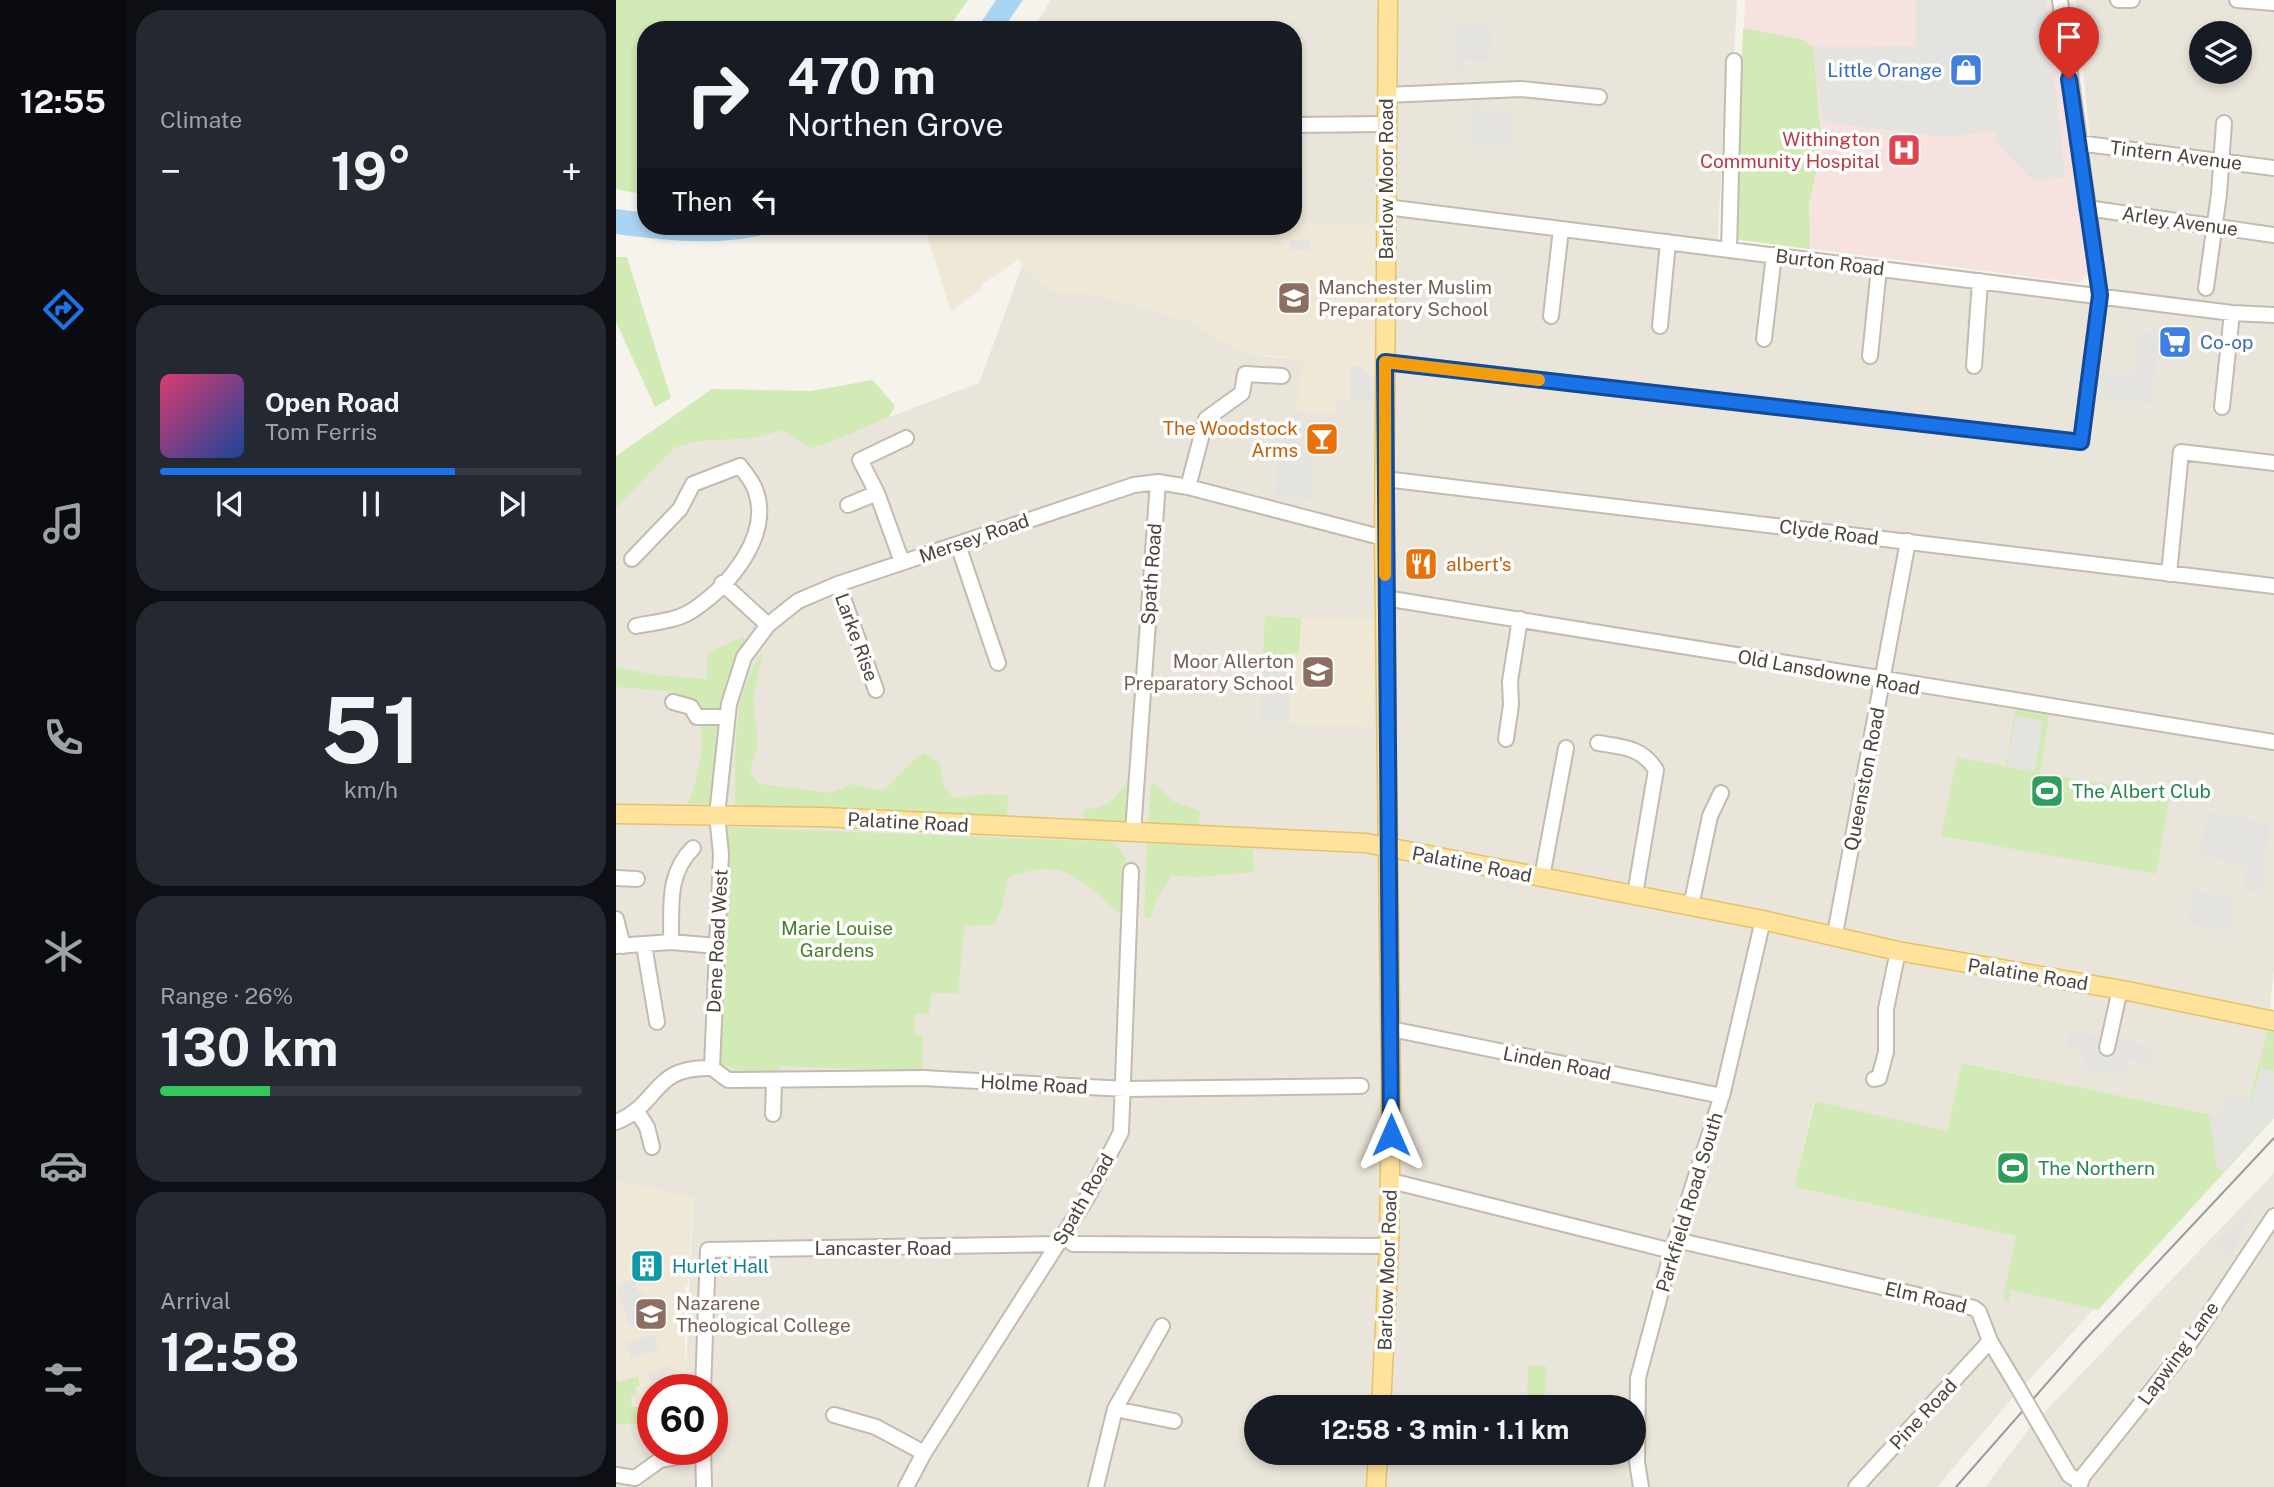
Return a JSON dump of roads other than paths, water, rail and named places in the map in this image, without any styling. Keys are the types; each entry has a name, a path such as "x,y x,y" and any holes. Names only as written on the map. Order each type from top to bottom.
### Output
{"main road":[{"name":"Barlow Moor Road","path":"1382,1395 1391,1181 1384,538 1388,0"},
{"name":"Palatine Road","path":"616,814 717,815 1349,841 1691,905 1835,934 1898,951 2120,989 2274,1021"},
{"path":"1376,1487 1377,1465"}],"street":[{"path":"1385,362 2081,442 2100,295 2060,0"},
{"path":"2118,0 2133,0"},
{"path":"2237,0 2274,3"},
{"path":"1729,250 1734,61"},
{"path":"1386,94 1521,89 1599,97"},
{"path":"2206,288 2216,226 2224,123"},
{"path":"1302,125 1386,124"},
{"name":"Tintern Avenue","path":"2078,143 2274,168"},
{"name":"Burton Road","path":"1386,207 2232,313 2274,315"},
{"name":"Arley Avenue","path":"2087,208 2274,235"},
{"path":"1550,316 1561,229"},
{"path":"1660,326 1668,242"},
{"path":"1764,339 1774,255"},
{"path":"1870,356 1879,268"},
{"path":"1974,366 1980,281"},
{"path":"2222,407 2232,313"},
{"path":"1188,487 1206,419 1242,393 1245,374 1282,376"},
{"path":"902,562 877,493 860,460 906,438"},
{"path":"2169,574 2180,452 2274,463"},
{"path":"632,559 680,509 693,484 740,466 755,489 759,516 756,541 722,583 693,611 636,626"},
{"name":"Clyde Road","path":"1384,479 2274,586"},
{"name":"Mersey Road","path":"717,815 727,717 744,657 768,625 798,601 838,584 1134,485 1158,482 1188,487 1384,538"},
{"name":"Spath Road","path":"1133,832 1158,482"},
{"path":"848,505 877,493"},
{"name":"Queenston Road","path":"1835,934 1908,541"},
{"path":"958,545 999,663"},
{"path":"722,583 768,625"},
{"name":"Larke Rise","path":"838,584 876,690"},
{"name":"Old Lansdowne Road","path":"1385,598 2274,743"},
{"path":"1506,739 1511,705 1510,681 1520,619"},
{"path":"673,702 691,707 697,717 727,717"},
{"path":"1598,743 1634,749 1648,757 1656,770 1635,894"},
{"path":"1542,877 1566,748"},
{"path":"1691,905 1710,816 1721,793"},
{"name":"Dene Road West","path":"712,1068 721,854 717,815"},
{"path":"671,942 674,876 681,860 693,848"},
{"name":"Spath Road","path":"906,1487 924,1453 1087,1198 1121,1132 1125,1089 1131,871"},
{"path":"616,878 637,879"},
{"path":"616,919 620,946 671,942 717,946"},
{"name":"Parkfield Road South","path":"1641,1487 1637,1462 1638,1378 1674,1246 1722,1096 1751,984 1763,920"},
{"path":"644,944 657,1022"},
{"path":"1874,1079 1879,1078 1886,1052 1886,1009 1898,951"},
{"path":"2107,1048 2120,989"},
{"name":"Linden Road","path":"1391,1029 1722,1096"},
{"path":"616,1122 636,1110 669,1075 691,1067 712,1068"},
{"name":"Holme Road","path":"712,1068 728,1080 923,1078 1125,1089 1361,1086"},
{"path":"773,1114 774,1081"},
{"path":"636,1110 647,1127 652,1147"},
{"name":"Elm Road","path":"1391,1181 1674,1246 1974,1308 1979,1312 1990,1341 2069,1475 2079,1485"},
{"name":"Lapwing Lane","path":"2079,1485 2192,1340 2269,1232 2274,1216"},
{"name":"Lancaster Road","path":"704,1374 708,1250 1057,1244"},
{"path":"1073,1244 1390,1246"},
{"path":"1096,1487 1115,1409 1162,1326"},
{"name":"Pine Road","path":"1856,1487 1990,1341"},
{"path":"1115,1409 1174,1421"},
{"path":"834,1415 876,1427 924,1453"},
{"path":"616,1475 635,1478 653,1465"},
{"path":"703,1465 704,1487"}],"water":[{"path":"996,0 1023,0 1008,21 982,21"},
{"path":"616,209 637,212 637,235 762,235 727,240 683,241 616,234"}],"tram line":[{"path":"1956,1487 2083,1342 2274,1138"}],"place":[{"name":"Little Orange","path":"1966,70"},
{"name":"Withington Community Hospital","path":"1904,150"},
{"name":"Manchester Muslim Preparatory School","path":"1294,298"},
{"name":"Co-op","path":"2175,342"},
{"name":"The Woodstock Arms","path":"1322,439"},
{"name":"albert's","path":"1421,564"},
{"name":"Moor Allerton Preparatory School","path":"1318,672"},
{"name":"The Albert Club","path":"2047,791"},
{"name":"The Northern","path":"2013,1168"},
{"name":"Hurlet Hall","path":"647,1266"},
{"name":"Nazarene Theological College","path":"651,1314"}],"park label":[{"name":"Marie Louise Gardens","path":"837,939"}]}
